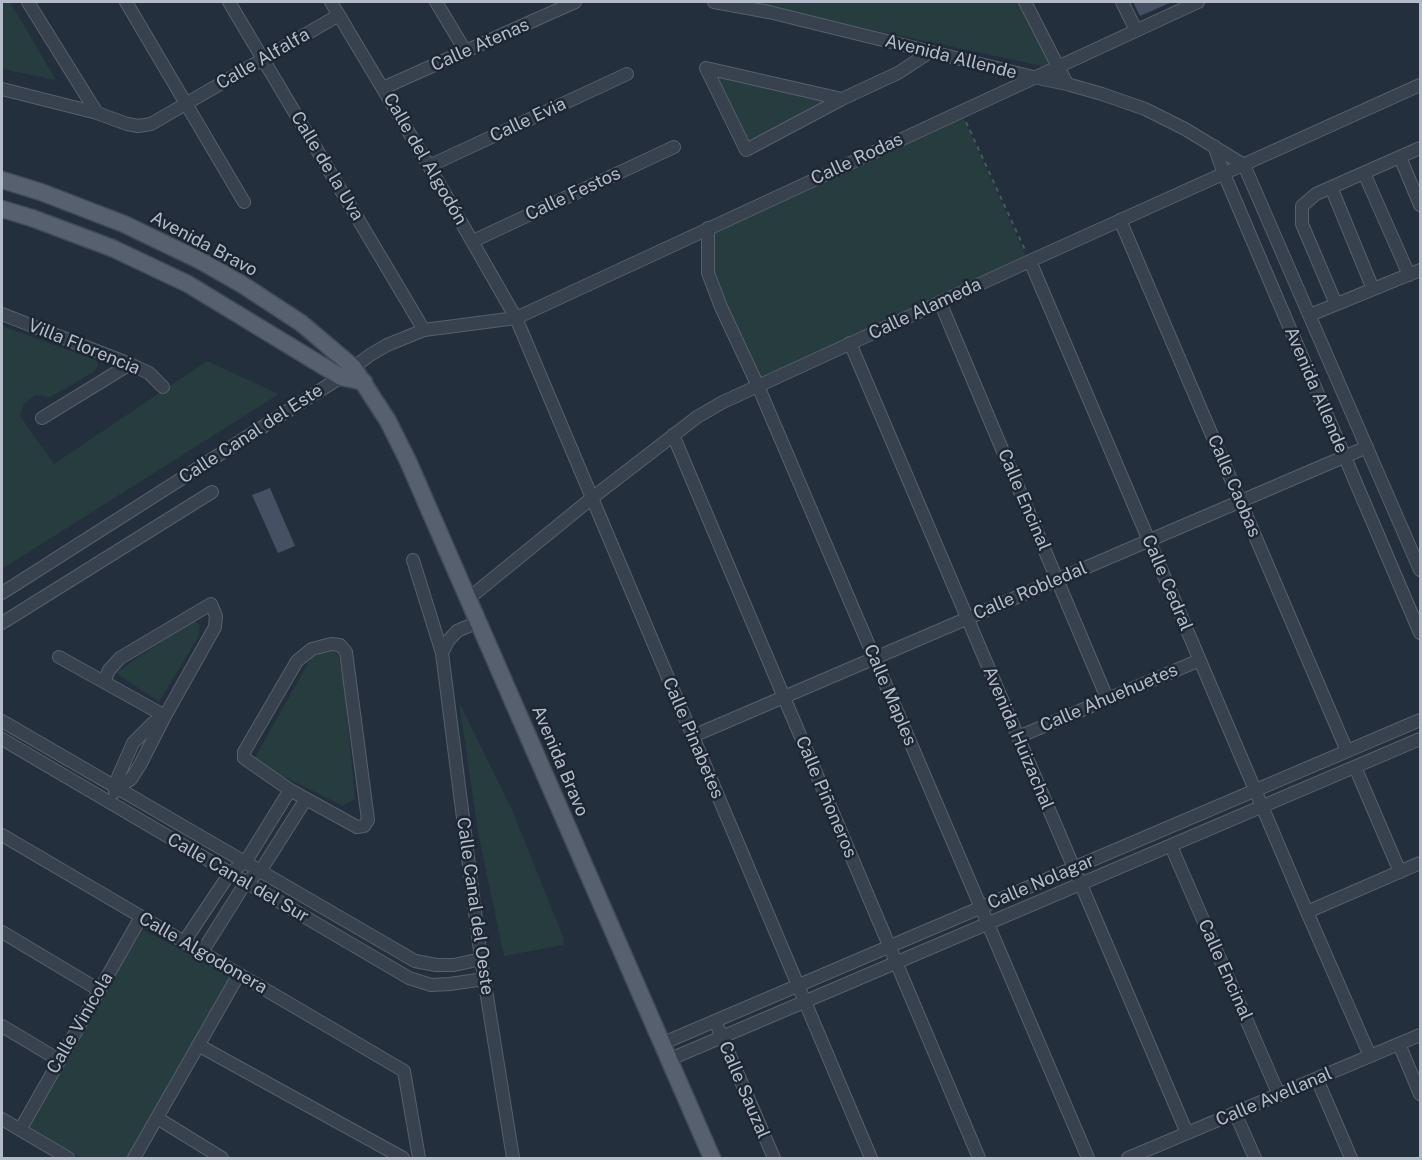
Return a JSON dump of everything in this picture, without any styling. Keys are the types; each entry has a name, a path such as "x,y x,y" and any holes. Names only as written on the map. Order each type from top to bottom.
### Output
{"main road":[{"name":"Avenida Bravo","path":"2,180 41,192 124,224 201,261 301,323 347,372"},
{"path":"32,218 41,192"},
{"name":"Avenida Bravo","path":"2,209 112,248 188,284 364,382 388,421 408,462 712,1158"},
{"path":"188,284 201,261"}],"street":[{"path":"28,2 97,113"},
{"path":"126,2 244,202"},
{"name":"Calle de la Uva","path":"229,2 424,330"},
{"name":"Calle del Algodón","path":"331,2 516,318"},
{"path":"436,2 466,52"},
{"name":"Calle Atenas","path":"383,88 575,2"},
{"name":"Avenida Allende","path":"714,2 769,12 1033,78 1067,84 1145,110 1214,146 1244,165 1420,570"},
{"path":"1025,2 1067,84"},
{"path":"1122,2 1136,30"},
{"name":"Calle Rodas","path":"516,318 1198,2"},
{"name":"Calle Alfalfa","path":"2,89 97,113 127,124 138,126 151,124 339,15"},
{"path":"842,99 706,68 746,150 842,99 898,73 930,52"},
{"name":"Calle Evia","path":"429,166 627,74"},
{"name":"Calle Alameda","path":"468,599 696,417 940,302 1420,85"},
{"name":"Avenida Allende","path":"1214,146 1420,633"},
{"name":"Calle Festos","path":"473,241 674,147"},
{"path":"1336,304 1302,224 1302,206 1309,199 1331,187 1420,148"},
{"path":"1400,158 1420,205"},
{"path":"1310,315 1415,272 1364,173"},
{"path":"1331,187 1373,289"},
{"name":"Calle Caobas","path":"1120,220 1347,751"},
{"name":"Calle Maples","path":"708,228 708,273 721,307 758,386 1088,1158"},
{"name":"Calle Cedral","path":"1030,261 1370,1056"},
{"name":"Calle Encinal","path":"940,302 1107,699"},
{"name":"Villa Florencia","path":"2,314 130,364 149,374 163,387"},
{"name":"Calle Canal del Este","path":"2,593 387,345 424,330 516,318"},
{"name":"Calle Pinabetes","path":"516,318 871,1158"},
{"name":"Avenida Huizachal","path":"850,344 1187,1134"},
{"path":"42,418 130,364"},
{"name":"Calle Piñoneros","path":"673,435 979,1158"},
{"name":"Calle Robledal","path":"693,736 1367,447"},
{"name":"Calle Canal del Este","path":"2,623 212,492"},
{"name":"Calle Canal del Oeste","path":"413,560 442,653 481,959 513,1158"},
{"path":"104,682 109,670 120,658 211,604 216,616 215,627 140,765 131,779 117,788 110,803"},
{"path":"442,653 448,641 457,631 478,622"},
{"path":"340,645 346,652 368,820 364,826 357,827 290,790 248,762 244,758 244,752 297,661 312,649 340,645"},
{"path":"59,657 165,716"},
{"name":"Calle Ahuehuetes","path":"1018,736 1200,660"},
{"name":"Calle Nolagar","path":"661,1044 1420,720"},
{"name":"Calle Canal del Sur","path":"2,722 246,861 415,961 436,965 481,959"},
{"name":"Calle Canal del Sur","path":"2,739 408,978 431,985 484,979"},
{"name":"Calle Nolagar","path":"668,1060 1420,739"},
{"path":"1355,767 1400,872"},
{"path":"184,942 230,873 246,861 290,790"},
{"path":"202,952 246,882 261,870 306,799"},
{"name":"Calle Algodonera","path":"2,835 404,1071 419,1158"},
{"name":"Calle Encinal","path":"1171,846 1279,1095"},
{"path":"1307,912 1420,863"},
{"name":"Calle Vinícola","path":"20,1130 141,917"},
{"path":"2,932 99,990"},
{"path":"134,1158 238,974"},
{"name":"Calle Sauzal","path":"715,1021 774,1158"},
{"path":"2,1026 59,1060"},
{"name":"Calle Avellanal","path":"1128,1158 1156,1153 1187,1134 1420,1035"},
{"path":"1399,1044 1420,1094"},
{"path":"198,1045 403,1158"},
{"path":"1317,1079 1351,1158"},
{"path":"1235,1113 1255,1158"},
{"path":"157,1118 222,1158"},
{"path":"2,1119 64,1157"},
{"path":"373,1158 380,1146"}],"path":[{"path":"961,111 1030,261"}],"green space":[{"path":"2,2 10,2 56,80 2,69"},
{"path":"743,2 1022,2 1053,64 1042,66"},
{"path":"709,70 839,100 747,148"},
{"path":"961,113 1028,261 759,384 710,274 710,230"},
{"path":"2,326 96,360 98,365 94,372 50,397 35,395 23,405 20,416 54,464 207,361 279,394 2,569"},
{"path":"193,620 200,625 198,637 159,702 116,673"},
{"path":"331,649 338,655 344,683 355,799 343,806 253,761 312,656"},
{"path":"459,702 513,812 564,939 563,945 504,956 478,832"},
{"path":"142,929 231,976 127,1158 81,1158 28,1129"}],"building":[{"path":"1133,2 1172,2 1140,16"},
{"path":"270,488 295,546 278,553 252,495"}]}
